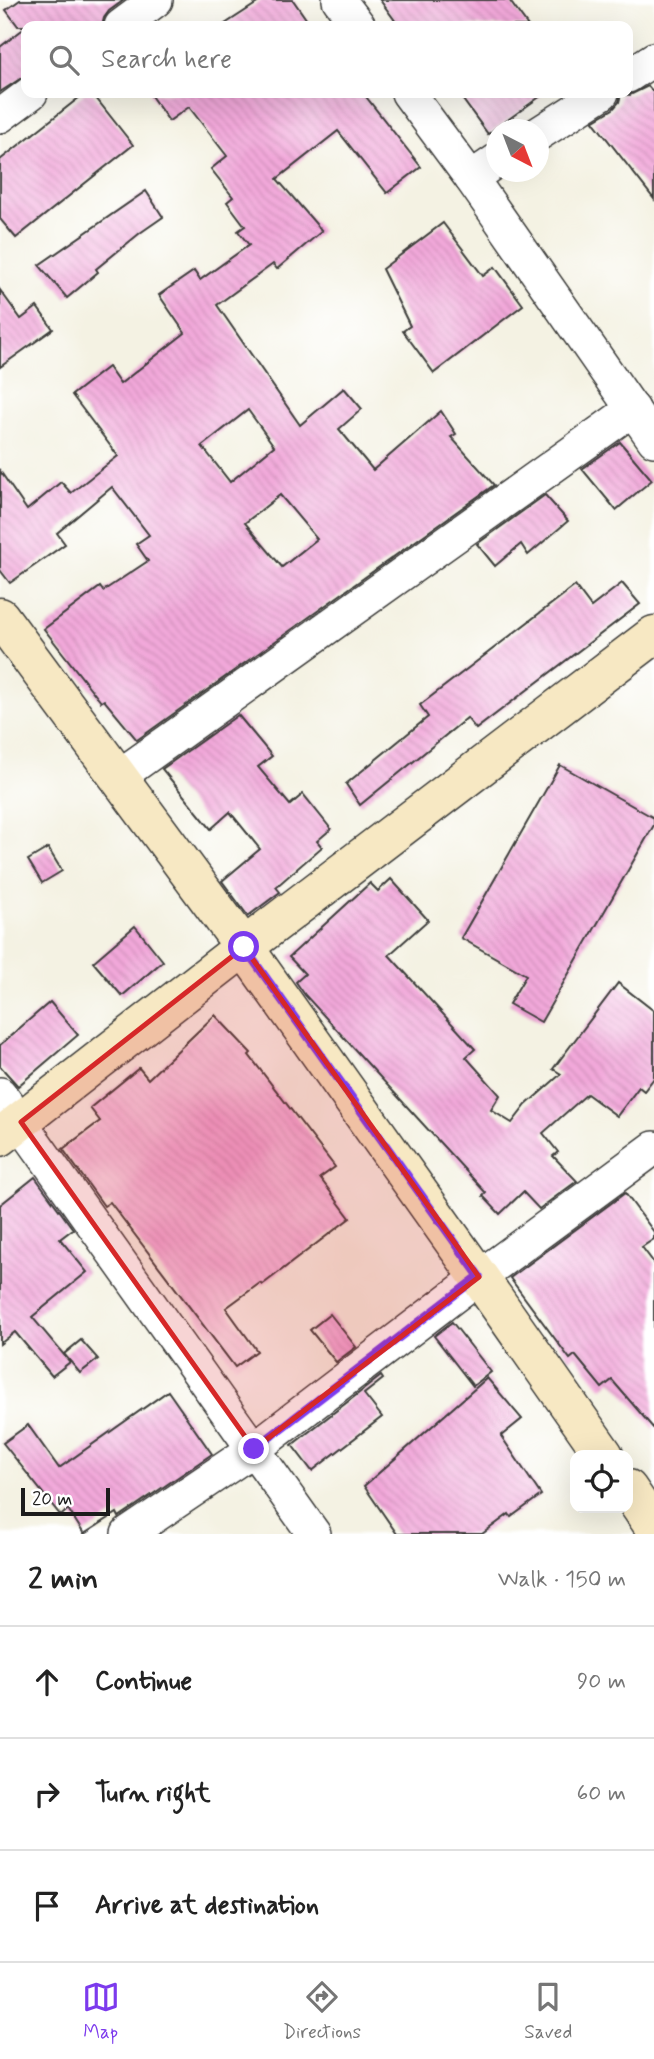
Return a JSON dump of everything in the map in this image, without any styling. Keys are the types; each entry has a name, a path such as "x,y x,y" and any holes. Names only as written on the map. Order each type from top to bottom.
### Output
{"street":[{"path":"128,21 156,0"},
{"path":"339,0 355,21"},
{"path":"633,73 654,59"},
{"path":"0,116 24,98"},
{"path":"413,98 484,169 654,440"},
{"path":"549,127 594,98"},
{"path":"118,777 633,409"},
{"path":"0,617 244,947 601,1450"},
{"path":"314,1534 254,1449 7,1118 244,947 654,635"},
{"path":"128,1534 254,1449 479,1276 654,1148"},
{"path":"633,1496 654,1527"}],"highlighted area":[{"path":"244,947 479,1277 254,1449 21,1122"}],"building":[{"path":"20,0 124,0 109,11 103,21 21,21 21,26 18,26 6,10"},
{"path":"262,0 293,0 308,21 230,21"},
{"path":"380,0 509,0 524,21 395,21"},
{"path":"21,31 21,78 0,92 0,47"},
{"path":"648,86 654,93 654,199 593,121 613,109 620,98 633,98 633,94"},
{"path":"79,98 96,98 133,145 16,238 0,219 0,160"},
{"path":"153,98 367,98 421,167 387,193 338,131 277,179 322,231 277,269 273,264 217,305 300,425 344,388 362,409 339,429 373,470 441,411 456,434 451,437 494,485 137,740 104,700 101,702 44,629 100,587 103,591 148,561 136,544 149,535 112,487 57,533 65,544 10,583 0,570 0,471 27,510 61,482 71,493 118,456 72,395 108,367 120,384 185,333 159,295 194,271 200,280 249,245 238,231 245,226 227,202 233,197 211,169 227,156 189,107 169,121","holes":["248,410 274,446 230,482 202,446","280,495 317,539 282,567 245,523"]},
{"path":"462,98 538,98 509,119 486,119 486,131"},
{"path":"146,191 163,217 96,269 98,272 67,298 39,265"},
{"path":"443,223 483,276 495,267 523,305 434,373 403,331 410,326 382,269"},
{"path":"0,290 21,319 37,307 53,329 0,367"},
{"path":"620,442 652,480 616,510 582,469"},
{"path":"545,495 568,521 528,555 521,544 495,566 477,544"},
{"path":"622,583 640,604 476,729 467,718 360,805 346,784 428,717 420,705 575,586 591,607"},
{"path":"238,715 272,756 258,767 290,805 303,794 331,829 317,841 322,847 276,887 280,892 248,916 222,881 260,849 230,812 211,829 162,769"},
{"path":"560,765 654,818 654,825 541,1022 509,1004 526,975 461,938"},
{"path":"48,848 62,871 42,883 28,860"},
{"path":"391,879 428,920 389,955 475,1049 466,1057 500,1095 491,1110 512,1123 526,1105 561,1074 553,1069 618,983 654,1011 654,1078 644,1091 639,1087 617,1116 587,1094 543,1133 558,1152 553,1156 577,1181 539,1209 523,1192 500,1214 483,1196 486,1193 296,982 305,974 289,957 370,883 378,891"},
{"path":"135,926 163,961 122,996 93,962"},
{"path":"50,1002 78,1035 18,1086 0,1066 0,1045"},
{"path":"215,1015 251,1053 249,1055 335,1167 320,1178 350,1218 262,1285 260,1283 226,1308 257,1351 235,1367 110,1202 104,1206 63,1149 100,1121 90,1108 139,1068 148,1079"},
{"path":"35,1177 73,1229 60,1239 87,1272 32,1317 70,1362 52,1376 15,1332 0,1344 0,1205"},
{"path":"625,1193 654,1232 654,1239 642,1247 654,1263 654,1429 612,1380 602,1388 575,1355 570,1359 510,1278"},
{"path":"330,1314 356,1347 336,1362 310,1330"},
{"path":"452,1322 491,1372 473,1386 434,1336"},
{"path":"81,1340 98,1359 80,1373 64,1354"},
{"path":"381,1376 383,1379 364,1394 382,1417 312,1471 292,1445"},
{"path":"487,1378 522,1419 501,1436 541,1495 482,1534 397,1534 364,1486"},
{"path":"168,1391 212,1454 119,1517 117,1513 84,1534 68,1509 61,1516 3,1443 28,1425 59,1468"}],"route":[{"path":"244,947 479,1276 254,1449"}]}
